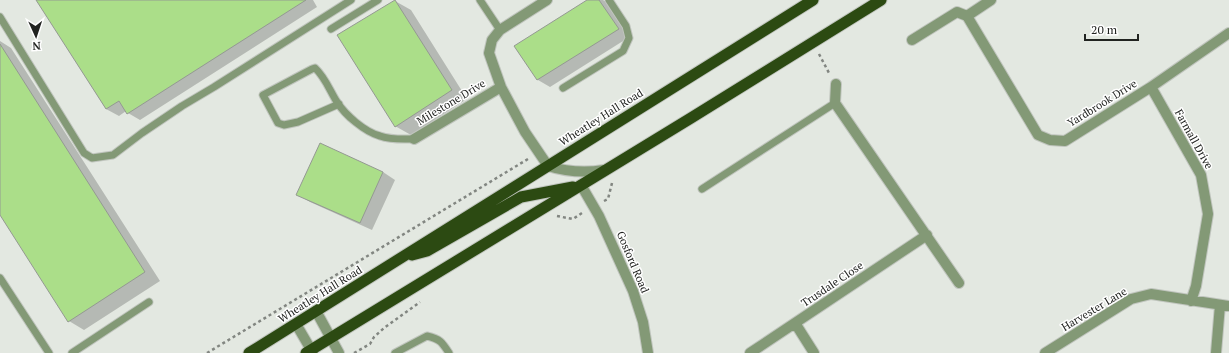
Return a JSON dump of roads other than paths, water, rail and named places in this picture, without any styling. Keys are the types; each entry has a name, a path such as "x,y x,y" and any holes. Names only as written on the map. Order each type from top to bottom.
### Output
{"highway":[{"name":"Wheatley Hall Road","path":"250,353 813,0"},
{"name":"Wheatley Hall Road","path":"310,352 881,0"},
{"name":"Wheatley Hall Road","path":"404,257 427,251 521,197 581,185"}],"street":[{"name":"Milestone Drive","path":"547,0 500,30 492,40 489,53 502,87 525,132 548,166"},
{"path":"912,40 957,12 967,16 991,0"},
{"name":"Yardbrook Drive","path":"967,16 1038,135 1050,140 1065,141 1151,87 1229,33"},
{"path":"836,84 835,103 959,283"},
{"name":"Milestone Drive","path":"414,139 502,87"},
{"name":"Farmall Drive","path":"1151,87 1201,175 1208,214 1196,286 1192,301"},
{"path":"548,166 563,171 589,172 606,170"},
{"name":"Gosford Road","path":"581,185 599,216 633,291 643,322 648,353"},
{"name":"Trusdale Close","path":"750,353 927,236"},
{"name":"Harvester Lane","path":"1045,353 1130,299 1152,294 1224,306"},
{"path":"1216,353 1224,306"},
{"path":"316,311 339,353"},
{"path":"795,323 814,353"},
{"path":"296,324 310,352"}],"lane":[{"path":"0,17 84,153 92,158 113,155 182,106 351,0"},
{"path":"331,29 378,0"},
{"path":"480,0 500,30"},
{"path":"563,88 623,51 628,38 626,26 609,0"},
{"path":"339,104 298,122 284,125 278,123 263,95 315,68 347,115 360,126 378,136 396,139 414,139"},
{"path":"702,189 835,103"},
{"path":"0,278 49,353"},
{"path":"72,353 149,302"},
{"path":"395,353 427,336 441,341 449,353"}]}
